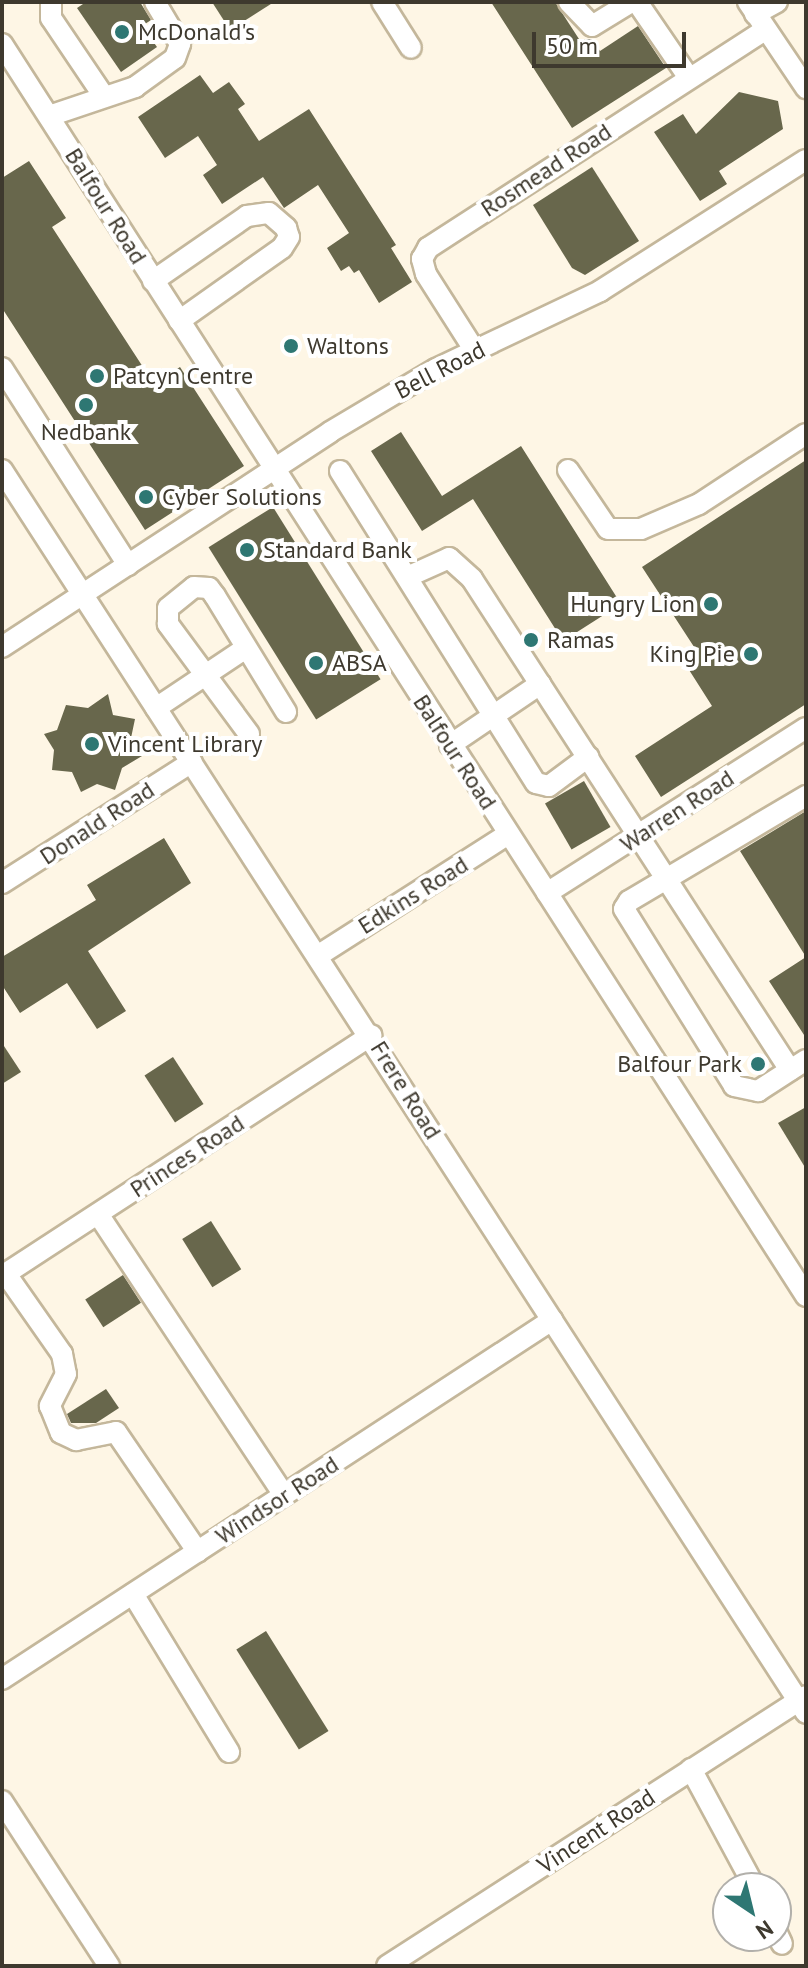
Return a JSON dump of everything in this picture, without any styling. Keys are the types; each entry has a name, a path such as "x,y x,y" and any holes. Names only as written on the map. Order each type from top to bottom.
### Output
{"street":[{"path":"51,2 51,18 103,95"},
{"path":"49,116 144,82 179,51 155,2"},
{"path":"382,2 411,48"},
{"path":"569,2 592,26 631,2"},
{"path":"637,2 689,78"},
{"name":"Rosmead Road","path":"475,351 426,274 422,259 428,248 689,78 756,15 777,2"},
{"path":"756,15 806,88"},
{"name":"Balfour Road","path":"2,44 806,1296"},
{"name":"Bell Road","path":"2,647 391,395 600,291 806,160"},
{"path":"153,281 247,216 269,213 286,228 289,237 282,248 179,321"},
{"path":"2,368 128,565"},
{"path":"568,470 608,529 622,531 671,519 806,434"},
{"name":"Frere Road","path":"2,470 803,1703"},
{"path":"340,471 542,786 588,757"},
{"path":"407,577 437,561 458,562 666,878 798,1065 758,1091 734,1086 651,959 624,909 666,878 806,796"},
{"path":"249,734 165,615 194,587 209,588 286,712"},
{"path":"156,708 246,648"},
{"path":"450,745 540,684"},
{"name":"Warren Road","path":"547,893 806,728"},
{"name":"Donald Road","path":"2,883 192,762"},
{"name":"Edkins Road","path":"319,955 508,834"},
{"name":"Princes Road","path":"4,1275 371,1035"},
{"path":"98,1214 284,1495"},
{"path":"4,1275 62,1354 66,1374 50,1406 61,1433 76,1440 116,1432 198,1552"},
{"name":"Windsor Road","path":"2,1679 552,1320"},
{"path":"133,1594 229,1752"},
{"name":"Vincent Road","path":"387,1966 691,1769 803,1703"},
{"path":"691,1769 746,1872"},
{"path":"2,1801 109,1966"}],"building":[{"path":"86,2 140,2 151,20 142,26 157,47 121,72 77,8"},
{"path":"212,2 274,2 230,30"},
{"path":"491,2 555,2 579,39 592,39 600,51 638,26 666,68 572,128"},
{"path":"200,75 213,93 229,82 245,104 238,109 259,141 309,109 396,245 391,248 412,282 379,303 359,270 354,273 349,266 341,271 327,248 349,233 318,185 284,208 263,177 222,204 203,175 217,165 198,136 165,158 138,117"},
{"path":"739,92 778,101 783,129 719,171 727,184 700,201 654,132 683,114 696,134"},
{"name":"Patcyn Centre","path":"29,161 66,218 52,227 154,384 180,367 244,466 145,530 2,308 2,178"},
{"path":"592,167 639,241 585,275 572,268 533,205"},
{"path":"401,432 442,496 521,446 621,604 563,641 473,499 422,531 371,451"},
{"path":"806,460 806,704 661,797 635,756 712,706 684,662 698,653 642,567"},
{"path":"273,507 381,679 316,719 209,547"},
{"name":"Vincent Library","path":"108,694 113,715 135,719 131,738 142,756 122,768 115,790 97,784 81,792 72,772 52,770 54,750 44,734 57,730 66,705 88,708"},
{"path":"584,781 610,827 572,849 545,804"},
{"path":"806,811 806,957 740,851"},
{"path":"164,838 191,883 88,951 126,1011 97,1029 67,983 20,1013 2,985 2,957 96,900 87,885"},
{"path":"806,957 806,1038 769,981"},
{"path":"2,1043 21,1072 2,1084"},
{"path":"173,1057 203,1104 175,1122 144,1076"},
{"path":"806,1107 806,1169 778,1123"},
{"path":"211,1221 241,1269 212,1287 182,1239"},
{"path":"123,1275 141,1303 103,1327 85,1300"},
{"path":"106,1389 119,1408 96,1423 71,1423 67,1414"},
{"path":"266,1631 329,1731 299,1750 236,1650"}],"place":[{"name":"McDonald's","path":"122,32"},
{"name":"Waltons","path":"291,346"},
{"name":"Patcyn Centre","path":"97,376"},
{"name":"Nedbank","path":"86,405"},
{"name":"Cyber Solutions","path":"146,497"},
{"name":"Standard Bank","path":"247,550"},
{"name":"Hungry Lion","path":"711,604"},
{"name":"Ramas","path":"531,640"},
{"name":"King Pie","path":"751,654"},
{"name":"ABSA","path":"316,663"},
{"name":"Vincent Library","path":"92,744"},
{"name":"Balfour Park","path":"758,1064"}]}
